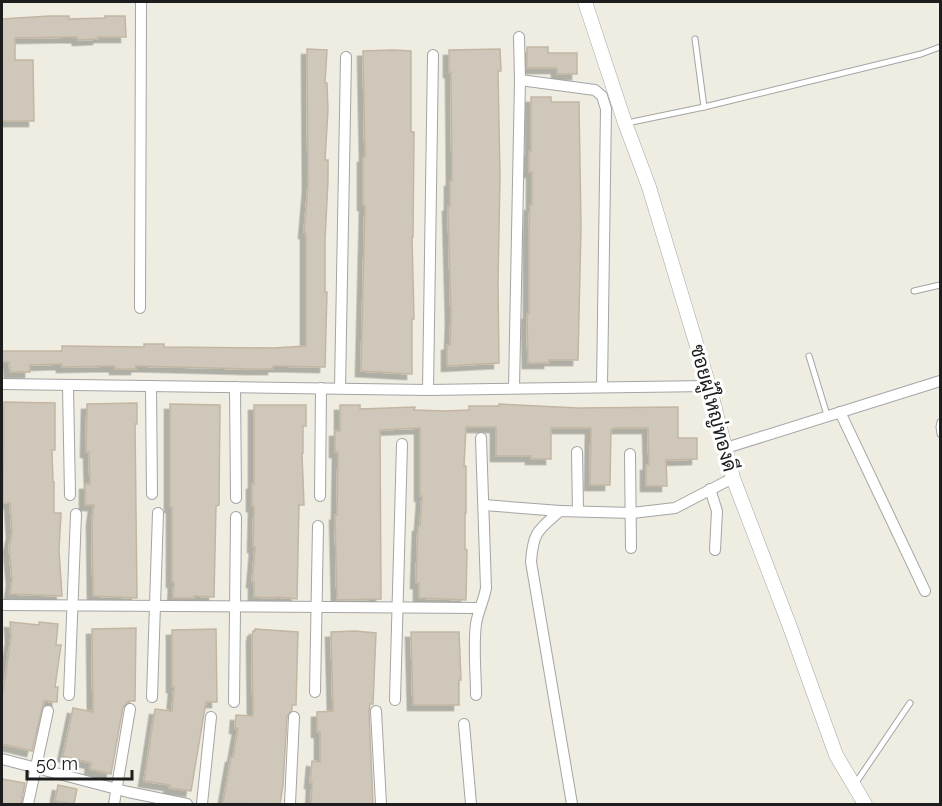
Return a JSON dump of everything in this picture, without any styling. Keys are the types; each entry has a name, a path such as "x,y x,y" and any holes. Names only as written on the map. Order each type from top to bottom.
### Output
{"street":[{"path":"141,2 141,309"},
{"name":"ซอยผู้ใหญ่ทองดี","path":"585,2 649,187 709,386 732,477 836,755 866,804"},
{"path":"514,388 519,37"},
{"path":"428,390 433,55"},
{"path":"340,388 346,57"},
{"path":"520,80 595,90 602,96 606,109 602,386"},
{"path":"726,447 940,381"},
{"path":"2,384 68,387 428,390 709,386"},
{"path":"151,386 152,494"},
{"path":"68,387 70,495"},
{"path":"235,387 236,498"},
{"path":"320,496 321,388"},
{"path":"840,412 925,591"},
{"path":"476,695 476,626 486,588 481,438"},
{"path":"395,700 402,444"},
{"path":"578,452 578,512"},
{"path":"630,454 631,548"},
{"path":"484,505 578,512 632,513 675,508 732,477"},
{"path":"710,489 717,511 715,550"},
{"path":"560,511 537,530 532,545 531,562 572,804"},
{"path":"152,697 158,513"},
{"path":"69,695 76,514"},
{"path":"234,702 236,517"},
{"path":"315,692 318,526"},
{"path":"2,605 479,608"},
{"path":"114,804 130,709"},
{"path":"28,804 48,711"},
{"path":"376,711 381,804"},
{"path":"202,804 211,717"},
{"path":"290,804 294,717"},
{"path":"464,724 471,804"},
{"path":"2,759 187,804"}],"lane":[{"path":"695,39 704,107"},
{"path":"625,123 704,107 921,54 940,47"},
{"path":"914,291 940,285"},
{"path":"809,356 827,415"},
{"path":"940,422 940,434"},
{"path":"854,786 910,703"}],"building":[{"path":"69,16 69,19 125,16 126,37 78,40 77,37 15,38 15,60 33,60 34,121 2,121 2,19"},
{"path":"527,47 548,47 548,53 577,53 577,74 557,74 557,68 527,68"},
{"path":"307,49 327,50 325,83 327,83 328,110 325,160 328,160 328,181 325,240 325,292 327,292 325,367 273,366 273,369 252,369 136,366 136,369 115,369 115,366 62,367 62,364 30,365 30,372 10,372 9,362 2,362 2,351 62,351 62,346 144,347 144,344 164,344 164,347 306,346 306,233 304,233 308,186"},
{"path":"500,49 501,71 498,71 499,363 447,366 451,317 448,206 450,206 450,181 452,181 449,50"},
{"path":"363,51 411,51 411,132 414,132 412,374 361,371 365,205 363,205 363,157 365,157"},
{"path":"531,97 551,97 551,102 579,102 581,227 578,360 528,363 529,233 530,205 532,205 532,172 529,172"},
{"path":"4,402 55,403 55,450 52,450 54,513 61,513 59,550 62,596 10,594 12,580 9,547 12,533 10,503 3,503"},
{"path":"137,403 137,424 135,424 137,598 93,596 92,520 94,505 85,505 85,484 90,484 89,452 86,452 87,404"},
{"path":"170,404 220,405 219,505 216,506 214,597 173,598"},
{"path":"499,404 578,408 678,407 678,438 697,438 697,459 666,460 667,486 646,486 646,465 649,465 648,428 615,428 611,429 610,485 590,485 591,428 551,428 551,459 531,459 531,456 496,456 496,427 466,427 464,466 466,466 466,600 419,598 419,583 416,583 418,526 420,526 422,496 420,496 420,428 380,430 381,599 337,600 335,515 337,515 338,452 335,452 335,431 340,431 340,405 360,405 360,409 415,407 414,410 445,411 469,410 469,406 499,406"},
{"path":"254,405 306,405 302,453 304,505 299,505 297,599 254,597 254,582 252,582 255,547 253,547 252,484 254,484"},
{"path":"10,622 58,624 56,645 61,645 55,687 58,687 57,702 44,701 32,751 2,744 2,699 11,637"},
{"path":"136,628 135,701 129,701 123,707 111,774 90,769 91,763 63,756 73,708 93,712 92,629"},
{"path":"216,629 217,702 206,702 191,791 144,781 155,709 172,711 174,687 172,687 172,630"},
{"path":"255,629 298,632 296,705 292,705 292,710 287,716 280,804 223,803 238,728 235,728 236,715 253,716 252,637"},
{"path":"331,632 376,633 373,704 370,704 369,711 373,804 311,804 312,761 320,762 317,712 333,711"},
{"path":"411,632 459,632 461,680 459,680 459,705 413,705"},
{"path":"2,779 25,783 21,804 2,804"},
{"path":"58,785 77,789 74,804 55,801"}]}
